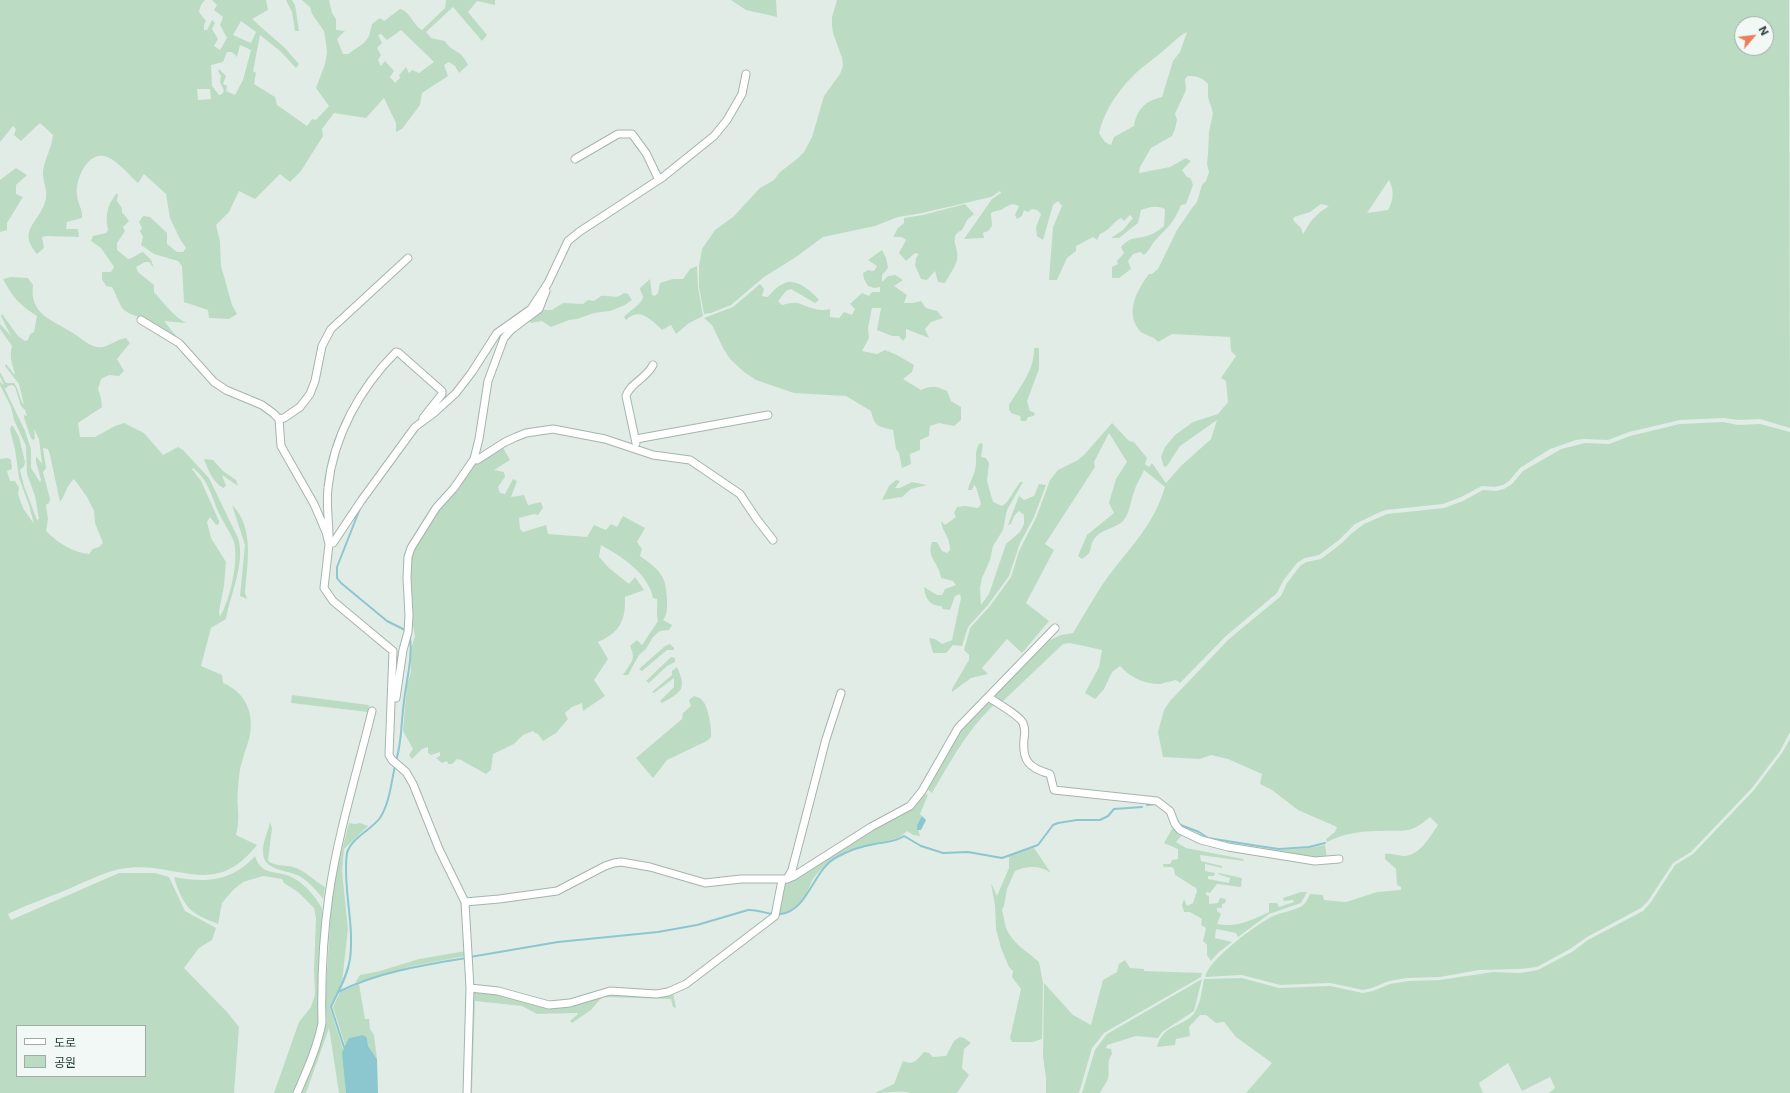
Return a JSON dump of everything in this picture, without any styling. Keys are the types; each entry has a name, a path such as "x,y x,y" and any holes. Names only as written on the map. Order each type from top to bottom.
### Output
{"street":[{"path":"415,427 434,413 456,393 472,372 497,333 531,309 548,283 568,241 579,232 659,180 706,143 721,128 742,94 746,74"},
{"path":"575,159 618,134 632,134 646,153 659,180"},
{"path":"279,419 284,418 300,407 310,394 315,381 322,346 331,329 408,258"},
{"path":"391,730 403,650 408,632 409,615 407,578 410,553 416,538 428,519 474,460 479,439 488,381 502,343 511,330 539,309 545,296 548,283"},
{"path":"141,320 183,347 207,377 226,390 262,405 279,419 281,446 314,504 329,544"},
{"path":"329,544 333,543 361,501 415,427 440,397 442,391 399,353 396,352 370,383 345,425 336,445 328,489 329,544 324,588 333,601 393,651 389,755 406,772 413,784 439,849 465,902 470,988 467,1093"},
{"path":"636,449 636,439 626,396 628,390 644,378 653,365"},
{"path":"636,439 768,416"},
{"path":"474,460 477,460 516,436 553,429 605,439 653,455 690,460 740,494 773,540"},
{"path":"465,902 557,891 574,884 597,870 614,863 621,862 650,866 705,883 741,879 785,880 794,876 872,827 910,806 922,791 958,728 1055,628"},
{"path":"470,988 498,990 549,1005 578,1001 610,991 656,994 668,992 686,984 776,912 785,880 792,870 826,739 841,693"},
{"path":"988,697 1022,722 1025,731 1024,756 1031,766 1050,774 1054,790 1157,801 1170,811 1175,824 1180,830 1213,844 1315,861 1339,859"},
{"path":"297,1093 317,1047 321,1028 325,922 329,893 372,711"}],"green space":[{"path":"0,0 205,0 201,5 199,12 206,21 204,30 207,30 212,20 215,23 212,29 218,39 214,46 220,50 227,38 220,25 223,17 214,10 217,5 212,0 266,0 268,10 252,19 285,48 299,64 296,68 280,51 260,35 253,71 256,73 254,84 275,97 277,105 307,126 312,119 316,120 329,106 316,88 325,64 327,53 324,31 312,14 310,7 302,0 329,0 332,13 336,19 336,30 345,31 337,39 343,54 348,54 364,43 369,36 372,24 380,18 384,21 400,9 406,12 422,30 445,8 446,0 495,0 495,5 477,1 468,12 487,35 482,41 453,7 426,32 431,38 445,41 462,56 468,65 459,73 455,66 449,62 444,65 448,76 422,93 420,105 402,129 396,132 396,123 384,98 366,118 334,113 322,129 323,136 301,171 290,182 280,174 255,199 239,191 229,212 216,225 220,241 221,266 232,305 237,314 229,319 209,318 208,310 184,302 182,266 178,261 154,254 141,245 143,237 140,231 142,228 139,222 143,216 150,217 167,233 167,244 177,252 183,252 186,248 170,218 166,194 144,174 138,183 119,165 107,157 94,157 84,167 78,181 77,194 82,212 82,218 67,222 66,229 78,229 79,237 42,237 44,248 37,254 31,246 29,233 31,227 42,210 46,198 43,171 53,135 40,123 21,141 14,135 16,129 13,126 0,142","holes":["241,21 256,32 251,43 233,35","401,30 434,62 419,73 412,70 409,73 406,67 399,75 400,78 395,83 390,77 394,71 385,61 381,66 378,60 381,55 377,48 382,43 378,35 381,34 387,40","240,45 251,50 243,80 235,95 226,91 227,86 223,84 226,76 219,69 218,71 221,76 220,82 224,91 219,95 212,86 211,65 223,62 227,52 232,52 237,57","197,89 210,89 211,99 198,100"]},
{"path":"286,0 292,0 295,5 299,31 295,31 292,12"},
{"path":"731,0 776,0 777,17 746,10"},
{"path":"837,0 1789,0 1790,428 1760,419 1738,420 1724,418 1680,420 1629,432 1608,440 1576,440 1550,449 1520,468 1509,481 1503,485 1495,487 1482,486 1443,504 1386,510 1355,524 1339,540 1319,555 1305,558 1297,563 1283,581 1277,593 1226,636 1180,683 1176,680 1160,684 1149,683 1134,677 1120,666 1112,672 1104,689 1095,699 1085,693 1099,667 1102,650 1070,643 1063,644 1002,702 992,698 1050,640 1061,635 1073,633 1107,578 1148,524 1160,501 1165,487 1144,470 1123,521 1120,524 1100,533 1092,542 1090,551 1086,556 1082,559 1078,556 1087,535 1114,513 1109,503 1116,479 1127,462 1109,433 1094,462 1095,467 1045,544 1054,550 1026,603 1049,621 1022,653 1007,639 982,668 988,674 971,678 952,692 952,689 969,660 969,655 964,650 970,628 990,606 1011,577 1019,551 1036,518 1050,480 1058,470 1078,460 1084,455 1112,423 1129,441 1134,442 1147,458 1145,464 1149,467 1152,463 1166,483 1181,466 1211,439 1217,420 1180,446 1167,466 1164,467 1161,457 1165,447 1175,435 1193,422 1218,414 1228,402 1226,381 1221,378 1236,356 1231,351 1230,337 1172,334 1158,342 1154,338 1139,330 1133,316 1134,301 1140,287 1149,274 1152,274 1158,269 1177,230 1197,202 1202,185 1206,181 1209,172 1207,164 1209,132 1213,113 1208,97 1208,84 1201,78 1188,76 1185,79 1186,90 1175,114 1177,120 1172,136 1151,148 1140,167 1139,173 1170,167 1186,158 1191,161 1182,170 1186,176 1191,179 1193,185 1186,204 1181,205 1172,222 1144,255 1140,252 1133,254 1128,261 1131,269 1119,278 1112,278 1112,267 1118,264 1117,261 1124,253 1121,247 1130,239 1150,235 1164,226 1165,209 1153,207 1141,210 1138,223 1119,238 1111,238 1123,230 1133,218 1130,215 1124,221 1121,218 1106,231 1100,234 1097,240 1093,237 1076,246 1076,251 1067,258 1057,280 1049,280 1053,227 1062,206 1058,201 1053,205 1043,240 1037,236 1036,227 1041,214 1037,210 1032,209 1028,212 1024,210 1022,216 1017,219 1015,215 1019,206 1014,204 991,213 992,226 988,231 983,233 984,238 964,239 992,199 1001,193 1000,191 991,197 898,217 875,226 823,237 796,257 764,277 731,305 711,313 704,314 699,287 699,266 702,249 715,230 733,217 760,188 774,180 780,172 804,152 812,137 824,96 840,74 843,66 832,26 832,17","holes":["1187,32 1180,52 1173,61 1162,97 1146,103 1137,115 1134,126 1114,137 1111,145 1105,142 1099,133 1104,118 1116,96 1136,73","1389,180 1393,195 1388,210 1367,213","1321,204 1329,206 1311,221 1303,234 1301,228 1293,220 1294,217 1310,212"]},
{"path":"16,168 27,175 16,185 16,194 23,197 7,223 7,230 0,232 0,180"},
{"path":"116,194 118,194 117,201 122,208 122,212 129,221 123,227 125,231 117,243 117,250 128,259 143,252 151,260 154,268 149,262 145,262 136,267 138,272 154,285 154,292 165,305 177,317 186,323 164,321 185,347 148,322 125,311 112,287 106,286 102,279 102,272 111,272 114,267 101,248 91,241 93,236 106,233 108,230 108,211"},
{"path":"965,204 974,214 967,220 962,230 955,236 957,260 952,272 945,283 938,282 935,271 927,280 921,279 915,265 916,258 919,254 915,253 906,261 899,253 906,240 902,237 893,237 898,228 904,223 904,218 923,215"},
{"path":"882,250 886,258 888,268 882,275 882,282 888,276 895,275 903,280 894,286 907,295 904,303 921,301 926,308 937,311 943,318 931,322 925,329 929,338 906,329 906,337 903,341 899,336 892,336 877,330 881,308 872,308 868,328 869,338 862,351 877,354 885,350 897,355 914,365 912,372 903,379 921,390 928,387 934,387 947,391 951,401 961,407 961,420 954,426 939,423 930,426 929,436 920,440 920,450 910,454 911,464 902,468 899,453 896,449 893,430 883,428 878,425 874,420 871,411 846,396 794,393 756,380 744,372 730,359 712,325 704,318 733,307 760,284 764,289 762,296 768,297 779,286 788,282 793,282 803,286 819,300 815,303 791,289 786,291 778,301 782,305 798,303 818,309 830,309 830,317 839,318 844,312 852,315 855,309 850,304 862,293 869,296 872,292 880,292 880,287 874,288 868,286 864,279 863,273 868,270 874,271 877,266 868,260"},
{"path":"697,266 698,287 703,316 689,323 676,334 671,325 662,330 645,316 631,316 626,320 624,317 642,300 643,296 640,288 650,279 652,295 655,296 658,293 660,283 673,279 683,279 690,269"},
{"path":"11,277 28,278 33,285 33,295 39,310 50,320 91,345 104,347 126,338 130,343 117,359 124,371 119,376 109,375 101,379 98,389 102,407 78,423 80,437 95,437 115,426 124,423 144,433 163,455 178,447 183,450 209,478 238,538 240,547 239,568 226,619 211,628 201,666 222,675 223,683 231,687 242,697 249,711 251,727 240,772 238,823 236,835 257,845 240,862 224,871 209,875 140,867 120,869 99,876 8,914 11,920 119,873 155,873 169,877 185,911 216,928 212,940 199,948 184,968 228,1013 239,1027 234,1093 0,1093 0,459 8,458 11,460 12,469 7,471 10,481 15,481 19,488 18,494 23,508 34,524 19,478 15,449 10,430 11,426 13,426 19,437 25,462 24,466 20,470 24,486 37,520 39,519 35,496 27,474 26,446 14,420 11,407 0,385 0,381 4,385 0,377 0,372 6,383 14,383 24,405 19,384 5,366 6,364 15,374 11,357 12,346 0,329 0,324 11,336 1,316 2,314 18,336 25,341 28,340 30,334 34,332 37,316 17,300 3,279","holes":["12,385 15,387 21,406 25,410 27,416 24,415 24,418 31,438 33,440 35,439 34,429 39,439 42,464 36,456 36,462 41,480 40,482 31,468 31,449 25,431 5,389","43,448 48,449 50,455 60,502 69,484 74,479 87,497 94,511 95,523 103,543 99,547 93,549 89,554 66,546 46,531 48,519 46,505 49,503 50,499 43,472 46,468","193,468 205,482 234,542 235,560 233,580 220,617 219,611 224,586 226,562 211,538 207,522 210,517 216,525 219,524 219,521 201,481 192,469"]},
{"path":"624,293 628,294 632,300 625,305 610,311 594,313 551,327 542,321 531,323 529,320 540,310 552,310 563,303 583,304 588,300 594,301 601,296 616,297"},
{"path":"1034,348 1039,348 1039,369 1027,401 1030,411 1035,413 1034,416 1028,417 1026,421 1021,421 1020,416 1011,413 1009,405 1029,371 1034,356"},
{"path":"1723,422 1738,425 1760,424 1790,432 1790,732 1780,751 1752,788 1691,852 1673,863 1648,901 1641,908 1587,937 1570,949 1537,967 1479,970 1440,977 1407,978 1389,981 1363,990 1330,983 1280,985 1242,975 1205,977 1215,961 1234,943 1256,926 1273,916 1302,906 1310,894 1323,895 1324,900 1346,902 1377,892 1401,890 1401,887 1397,885 1396,869 1385,859 1385,854 1404,856 1415,853 1424,845 1438,825 1430,817 1412,829 1367,831 1340,836 1327,842 1326,839 1335,832 1337,827 1298,810 1272,790 1260,784 1262,774 1228,759 1211,755 1200,759 1163,757 1158,732 1164,710 1170,701 1229,639 1281,596 1287,583 1300,566 1306,562 1321,559 1364,524 1387,514 1444,508 1463,501 1483,490 1496,491 1504,489 1512,484 1523,471 1561,449 1585,443 1609,444 1630,436 1680,424"},
{"path":"980,443 983,444 981,457 986,458 989,463 987,481 993,502 1002,506 1007,502 1020,482 1023,482 1007,510 1003,530 993,546 990,560 982,578 980,588 981,605 989,594 1006,544 1020,532 1024,524 1024,515 1019,511 1014,516 1011,524 1008,525 1019,496 1024,500 1034,496 1039,484 1046,485 1034,517 1020,543 1009,576 988,605 968,627 962,646 953,645 946,653 933,653 929,638 935,639 942,644 952,640 961,598 960,594 955,596 950,610 943,609 941,606 937,606 928,600 924,587 937,595 942,595 945,589 956,585 953,581 941,578 931,552 932,542 937,542 942,551 947,553 950,550 950,545 941,521 945,525 956,517 954,513 957,507 965,506 978,508 981,504 976,487 974,485 972,490 968,490 975,470 976,453"},
{"path":"502,446 510,460 494,470 504,472 505,477 498,487 500,493 505,494 513,479 517,481 511,497 524,495 528,505 541,502 543,508 538,515 534,514 519,518 520,529 523,532 546,525 548,534 587,537 594,525 606,530 611,524 617,527 623,516 645,528 637,542 642,549 640,556 657,569 663,578 667,605 663,620 672,625 669,630 660,631 653,637 646,649 639,655 628,675 623,675 633,658 630,646 637,640 642,645 658,621 657,599 653,598 646,581 633,567 625,560 601,545 599,557 609,568 629,584 635,577 644,590 625,597 624,613 620,625 611,635 598,642 608,659 594,680 605,696 583,711 582,703 572,707 565,713 568,719 556,733 543,741 538,734 533,731 523,735 514,744 493,754 491,770 486,774 457,759 452,764 448,764 447,761 442,763 436,758 440,756 440,752 431,755 428,753 428,747 422,749 412,759 409,755 413,749 403,731 407,685 411,672 411,649 415,636 412,621 409,567 414,546 437,509 476,464"},
{"path":"204,459 213,460 223,471 236,480 238,486 222,475 226,486 223,488 219,485 211,475"},
{"path":"896,480 900,481 895,488 900,488 912,482 927,485 911,489 902,497 882,500 889,486"},
{"path":"232,505 244,524 247,535 248,559 245,593 247,599 240,596 245,545"},
{"path":"670,644 674,650 667,650 642,671 639,669 665,646"},
{"path":"671,657 675,658 675,662 667,666 649,683 646,681"},
{"path":"677,667 682,680 681,689 674,696 662,703 660,701 674,687 674,678 654,693 652,692 672,675 672,671"},
{"path":"292,695 369,705 368,712 291,703"},
{"path":"694,696 701,699 706,706 711,728 711,737 707,741 667,760 653,778 636,758 682,719 683,713 691,706 689,700"},
{"path":"986,701 994,705 968,735 932,793 927,789 962,728"},
{"path":"1790,739 1790,1093 1549,1093 1555,1088 1550,1077 1522,1091 1508,1063 1479,1083 1483,1093 1246,1093 1272,1063 1236,1037 1224,1022 1216,1023 1206,1015 1200,1015 1189,1027 1190,1036 1176,1039 1175,1045 1157,1047 1160,1038 1166,1032 1193,1015 1199,1003 1204,979 1242,978 1279,988 1330,986 1363,993 1373,991 1390,984 1408,981 1440,980 1493,972 1520,973 1538,970 1572,952 1588,940 1643,911 1651,902 1675,865 1693,854 1754,790 1782,753"},
{"path":"923,793 928,795 920,814 922,816 917,825 920,836 913,835 907,831 892,840 842,853 831,860 818,873 812,880 803,899 794,908 777,914 784,886 787,882 874,828"},
{"path":"270,822 272,828 268,861 276,865 297,868 305,873 325,887 323,899 313,887 301,877 296,874 272,867 264,859 263,845"},
{"path":"349,823 360,823 368,826 344,849 342,871 348,929 342,982 330,1008 343,1049 346,1093 339,1093 329,1028 306,1093 301,1093 323,1037 327,1021 325,1003 334,881"},
{"path":"1176,827 1183,834 1176,842 1186,848 1243,859 1244,861 1200,855 1201,861 1222,866 1222,868 1205,864 1205,871 1215,873 1214,876 1208,876 1208,879 1229,883 1230,878 1218,874 1219,873 1242,878 1241,887 1217,884 1210,893 1206,892 1206,895 1209,896 1209,904 1218,903 1220,898 1226,899 1225,903 1222,904 1222,908 1217,908 1217,911 1221,914 1217,924 1231,925 1250,920 1269,912 1269,903 1277,903 1279,907 1294,902 1293,900 1284,901 1283,898 1301,892 1307,892 1301,903 1269,914 1238,937 1236,933 1216,929 1215,938 1232,942 1219,952 1211,961 1207,955 1207,945 1203,941 1206,928 1201,925 1202,919 1190,912 1184,912 1182,905 1184,899 1187,906 1193,903 1197,891 1196,888 1175,875 1172,867 1164,867 1163,864 1170,864 1172,860 1178,859 1178,849 1164,843 1172,829"},
{"path":"1184,829 1200,834 1205,838 1235,845 1265,849 1310,848 1325,845 1327,858 1315,860 1209,842"},
{"path":"1034,848 1051,873 1047,870 1033,867 1015,871 1007,889 1002,910 1006,928 1012,938 1039,962 1043,983 1042,1039 1033,1042 1012,1042 1010,1038 1021,989 1012,977 1013,971 1009,967 1001,948 996,929 995,905 991,883 997,896 1009,868 1009,856 1022,850"},
{"path":"255,856 262,868 289,876 303,885 317,900 322,908 318,1023 314,1046 293,1093 274,1093 299,1022 311,1007 315,994 314,970 316,918 314,908 298,892 284,883 282,879 263,876 243,882 233,890 222,903 218,924 198,915 189,908 181,896 174,877 207,880 227,876 246,865"},
{"path":"466,951 466,956 412,966 355,983 360,975 380,971 419,959"},
{"path":"1125,960 1130,968 1144,969 1144,971 1202,973 1201,977 1104,1033 1092,1048 1079,1093 1046,1093 1043,1056 1044,983 1073,1015 1091,1025 1103,980 1117,972 1119,964"},
{"path":"1202,979 1194,1011 1162,1032 1158,1038 1136,1036 1107,1045 1106,1048 1111,1049 1112,1054 1109,1060 1107,1081 1100,1093 1082,1093 1095,1050 1107,1034"},
{"path":"359,984 365,1019 369,1019 370,1029 374,1035 377,1059 368,1046 367,1038 359,1036 349,1038 345,1045 333,1007 340,992"},
{"path":"472,990 482,990 545,1007 608,993 673,993 676,1008 673,1007 671,999 602,997 591,1010 572,1023 570,1021 578,1014 577,1013 537,1014 522,1006 475,1001 471,1093"},
{"path":"960,1037 971,1043 964,1049 962,1068 969,1075 957,1093 875,1093 894,1084 903,1061 910,1063 913,1062 924,1052 929,1053 933,1057 946,1056 954,1041"}],"water":[{"path":"922,816 926,820 921,830 917,830 917,825"},
{"path":"363,1035 367,1038 368,1046 377,1059 378,1093 346,1093 342,1053 349,1038"}],"waterway":[{"path":"361,506 337,567 337,578 387,621 405,630"},
{"path":"396,761 410,662 410,637"},
{"path":"344,1047 331,1007 345,978 349,966 351,950 346,872 347,853 357,838 380,818 388,799 395,766"},
{"path":"1147,805 1156,804"},
{"path":"470,957 558,942 658,932 697,925 748,910 781,914 790,911 798,905 805,897 822,870 829,863 837,857 860,847 894,841 904,836 921,846 943,853 968,852 1002,858 1038,845 1053,825 1058,823 1077,820 1100,820 1108,816 1114,809 1142,807"},
{"path":"1177,819 1178,824 1199,832 1208,838 1279,849 1309,847 1325,843"},
{"path":"338,992 385,974 466,958"}]}
